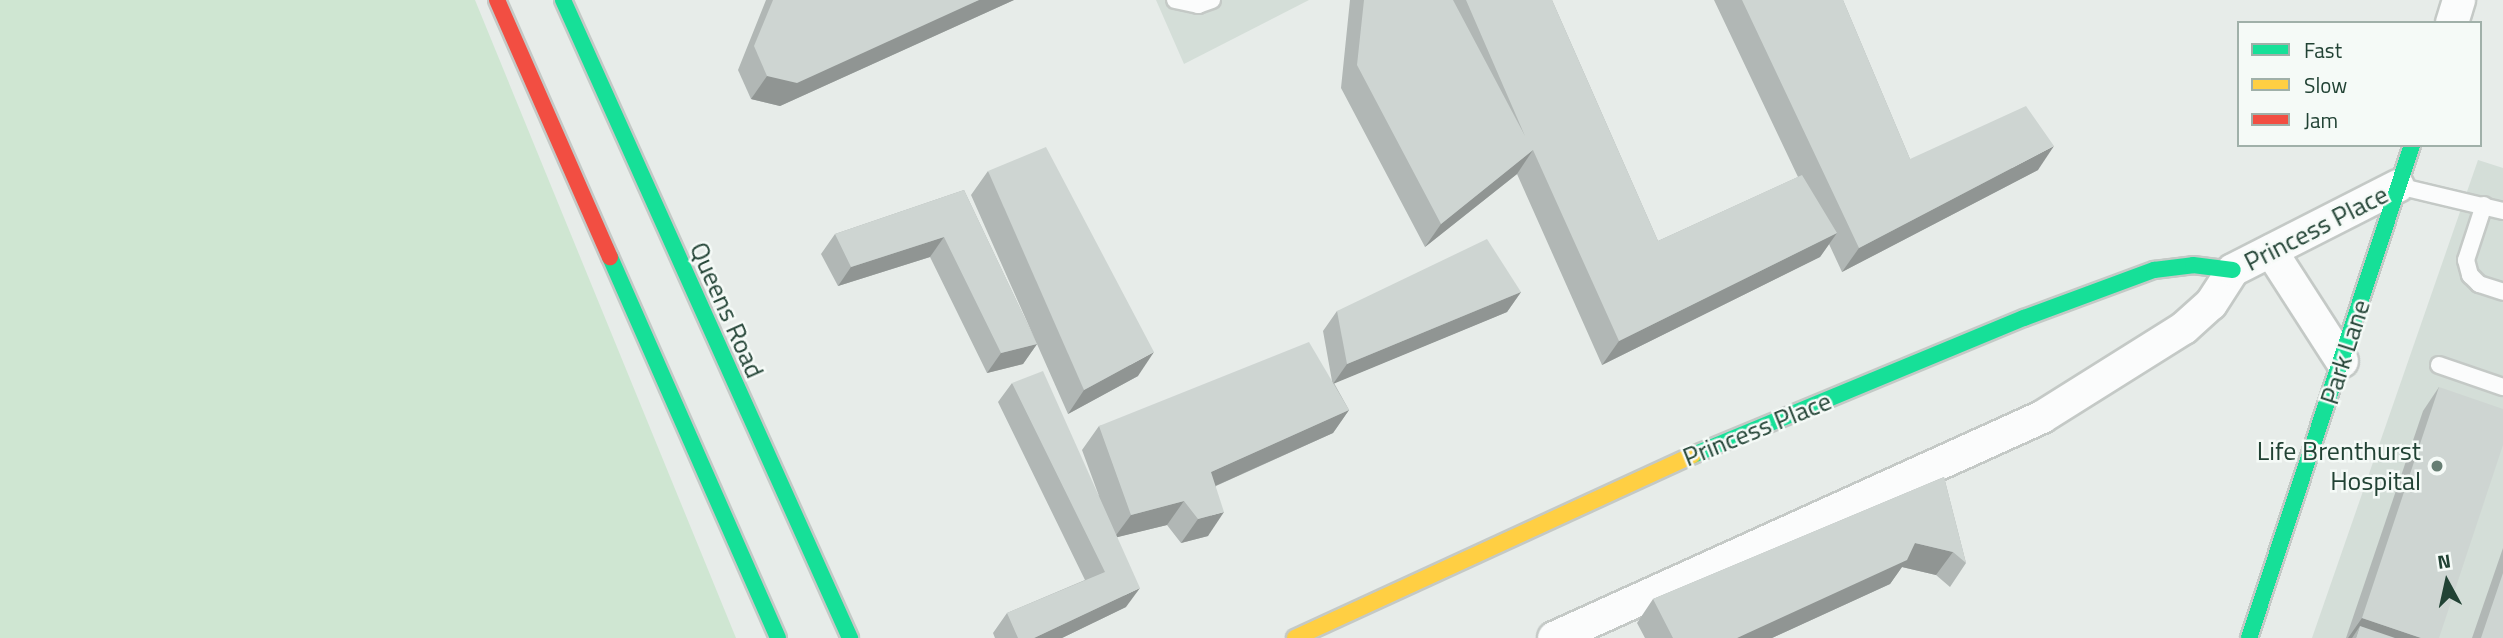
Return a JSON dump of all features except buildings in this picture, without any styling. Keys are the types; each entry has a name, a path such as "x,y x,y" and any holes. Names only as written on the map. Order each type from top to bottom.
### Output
{"street":[{"path":"497,0 778,638"},
{"name":"Queens Road","path":"563,0 850,638"},
{"path":"2453,21 2459,0"},
{"name":"Park Lane","path":"2249,638 2411,147"},
{"name":"Princess Place","path":"1554,638 2042,417 2184,328 2211,304 2233,270 2399,186"},
{"path":"2271,251 2342,361"},
{"name":"Princess Place","path":"1296,638 1650,473 2024,318 2154,270 2193,265 2233,270"}],"lane":[{"path":"1175,0 1198,5 1212,0"},
{"path":"2399,186 2503,211"},
{"path":"2484,205 2466,260 2470,275 2479,284 2503,292"},
{"path":"2438,365 2503,387"}],"shaded area":[{"path":"1156,0 1309,0 1184,64"},
{"name":"Life Brenthurst Hospital","path":"2478,160 2503,168 2503,638 2312,638"}],"green space":[{"path":"0,0 475,0 736,638 0,638"}],"traffic: fast":[{"path":"563,0 850,638"},
{"path":"2249,638 2411,147"},
{"path":"610,257 778,638"},
{"path":"1693,455 2024,318 2154,270 2193,265 2233,270"}],"traffic: slow":[{"path":"1295,638 1693,455"}],"traffic: jam":[{"path":"497,0 610,257"}],"place":[{"name":"Life Brenthurst Hospital","path":"2437,466"}]}
